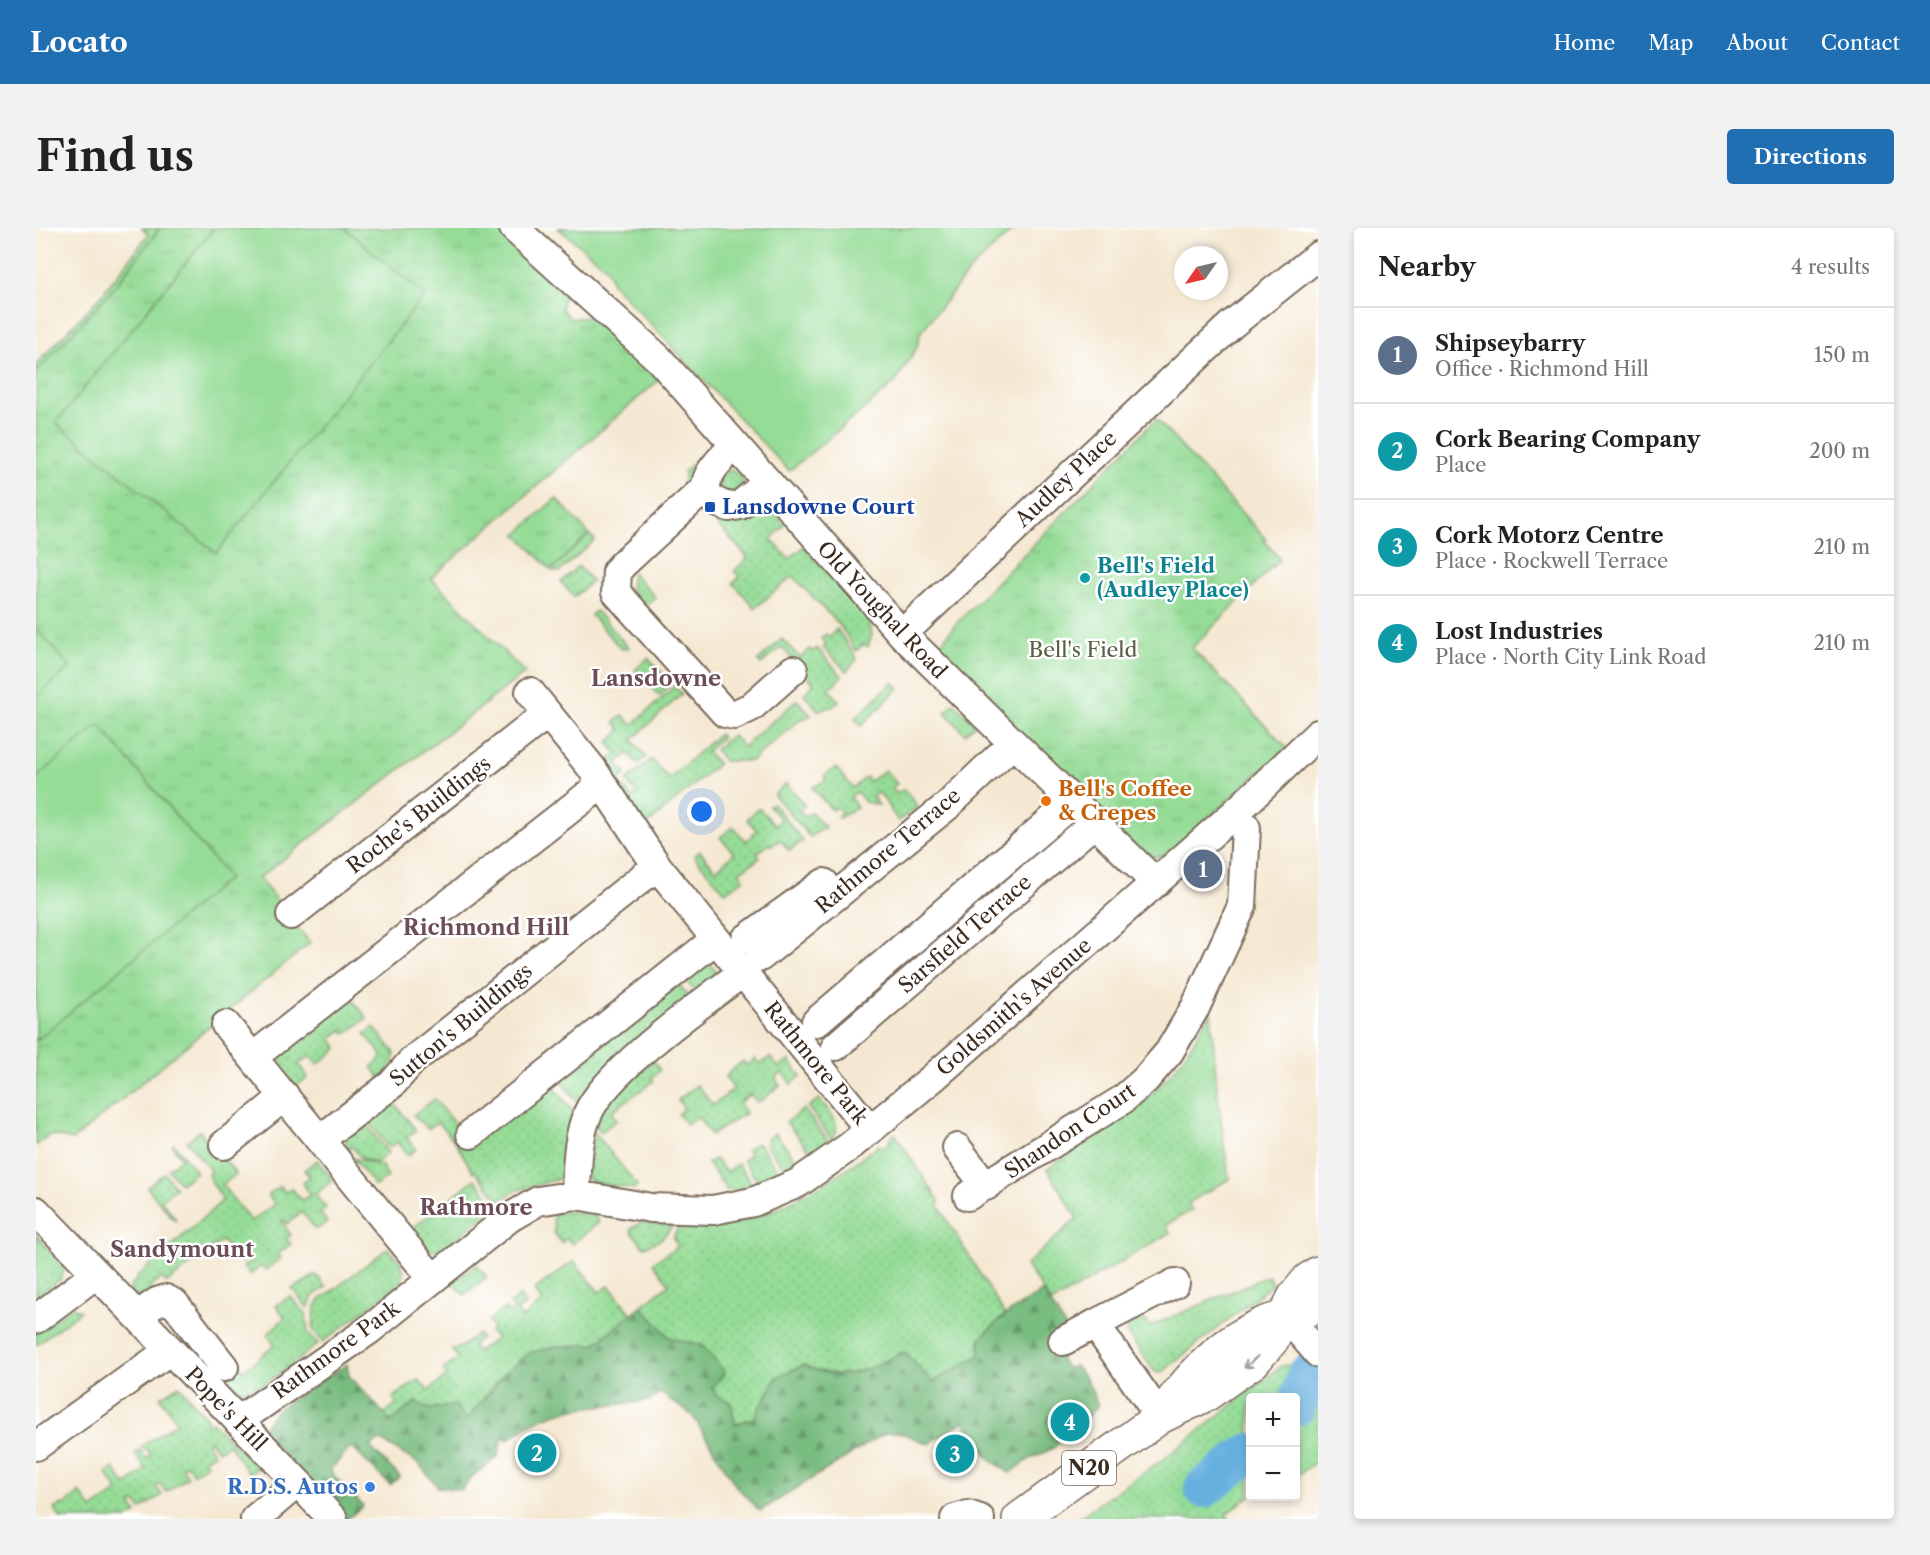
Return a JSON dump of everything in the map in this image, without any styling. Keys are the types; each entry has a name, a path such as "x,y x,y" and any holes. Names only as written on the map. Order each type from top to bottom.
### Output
{"highway":[{"name":"N20","path":"1018,1519 1160,1417 1207,1394 1253,1362 1272,1340 1295,1296 1308,1280 1318,1273"},
{"path":"1286,1316 1307,1311 1318,1305"}],"street":[{"name":"Old Youghal Road","path":"514,228 632,332 902,634 1156,883"},
{"name":"Audley Place","path":"902,634 1231,325 1318,256"},
{"path":"735,447 711,468 706,487 616,571 616,592 718,707 726,713 734,715 752,707 793,670"},
{"path":"706,487 713,499 729,507 740,505 767,483"},
{"name":"Rathmore Park","path":"238,1421 369,1329 522,1209 560,1196 576,1195 651,1208 685,1211 714,1210 753,1202 798,1183 870,1130 749,956 716,939 657,866 602,784 539,703"},
{"name":"Roche's Buildings","path":"291,915 539,703"},
{"path":"1156,883 1236,812 1318,734"},
{"name":"Rathmore Terrace","path":"749,956 947,806 965,786 1013,743"},
{"path":"253,1057 602,784"},
{"name":"Sarsfield Terrace","path":"816,1022 1073,802"},
{"name":"Shandon Court","path":"957,1148 977,1191 1122,1100 1145,1080 1169,1052 1195,1008 1242,906 1246,828 1236,812"},
{"name":"Sarsfield Terrace","path":"836,1046 1094,823"},
{"name":"Sutton's Buildings","path":"321,1139 392,1084 416,1058 657,866"},
{"name":"Goldsmith's Avenue","path":"870,1130 1156,883"},
{"path":"471,1134 716,939"},
{"path":"576,1195 584,1126 594,1104 629,1065 749,956"},
{"path":"226,1025 433,1279"},
{"path":"224,1145 285,1096"},
{"name":"Pope's Hill","path":"36,1211 333,1519"},
{"path":"36,1319 96,1274"},
{"path":"1063,1341 1175,1283"},
{"path":"138,1316 156,1302 166,1299 175,1304 224,1367"},
{"path":"1286,1316 1318,1353"},
{"path":"1095,1324 1160,1417"},
{"path":"172,1352 199,1334"},
{"name":"Pope's Hill","path":"36,1446 172,1352"},
{"path":"255,1519 297,1483"},
{"path":"955,1519 968,1515 980,1519"}],"green space":[{"path":"142,228 160,228 109,294 36,372 36,364 100,297 148,235"},
{"path":"160,228 502,228 565,288 562,309 571,319 595,316 659,380 431,578 525,673 259,878 310,943 73,1140 51,1135 36,1145 36,372 109,294"},
{"path":"214,228 344,228 425,295 216,553 56,423"},
{"path":"558,228 1015,228 970,270 920,333 917,347 895,383 789,471 612,283 607,268"},
{"name":"Bell's Field","path":"1156,419 1266,539 1264,541 1280,559 1192,648 1287,748 1166,855 1154,857 1139,852 940,658 938,648 954,626"},
{"path":"699,457 700,465 689,490 684,485 684,472"},
{"path":"731,470 742,476 743,489 724,496 718,480 726,471"},
{"path":"556,498 589,534 551,570 517,534"},
{"path":"764,502 785,525 771,539 789,559 804,546 869,618 872,635 868,647 864,644 856,651 841,627 793,576 755,608 733,583 740,577 734,571 748,558 712,518 715,515 722,520 735,522 747,516"},
{"path":"589,534 595,540 559,572 551,570"},
{"path":"578,566 592,581 574,597 561,582"},
{"path":"632,572 655,597 643,608 630,587"},
{"path":"596,611 629,648 621,649 591,615"},
{"path":"36,628 70,667 36,697"},
{"path":"837,629 857,659 847,671 823,648 826,645 821,638 826,634 829,637"},
{"path":"782,639 800,658 810,649 813,652 817,648 842,676 829,689 839,701 832,707 818,710 804,694 814,684 782,647 761,664 758,661"},
{"path":"648,658 672,683 659,696 635,670"},
{"path":"893,682 899,688 861,726 855,718"},
{"path":"675,686 682,694 632,740 646,757 638,764 628,753 617,763 626,774 618,781 633,798 637,794 627,781 651,759 669,779 719,734 722,737 707,751 718,764 646,826 603,766 617,753 608,743 621,730 615,722 623,715 632,725"},
{"path":"797,700 811,715 800,720 751,761 724,761 715,750 732,735 743,747"},
{"path":"954,703 975,724 965,734 945,712"},
{"path":"99,725 229,878 36,1041 36,778"},
{"path":"836,768 853,788 866,777 870,781 885,770 897,784 892,788 897,794 902,790 906,791 918,807 898,821 879,792 872,797 879,805 865,802 857,792 850,797 857,807 839,818 837,816 842,812 836,807 832,810 812,788 826,780 824,776"},
{"path":"786,784 805,805 799,810 805,817 811,812 825,827 810,837 774,795"},
{"path":"773,803 803,841 789,850 780,840 773,845 768,845 757,853 760,858 739,872 744,879 725,892 694,856 700,851 716,870 734,853 720,837 733,827 746,841 757,831 747,819 759,808 775,825 781,820 769,806"},
{"path":"947,920 956,929 826,1042 819,1031"},
{"path":"705,956 716,972 717,980 699,996 681,975"},
{"path":"675,980 693,1001 578,1103 556,1075"},
{"path":"349,995 367,1018 346,1034 342,1030 331,1039 338,1048 317,1065 310,1056 299,1064 308,1077 295,1087 280,1066 282,1051"},
{"path":"1211,1011 1217,1090 1229,1179 1188,1203 1192,1210 1166,1225 1170,1233 1051,1303 1026,1265 1077,1218 1047,1169 1110,1127 1155,1091 1180,1062"},
{"path":"374,1027 395,1053 392,1066 381,1079 372,1067 383,1056 365,1034"},
{"path":"770,1057 779,1068 789,1060 801,1076 791,1084 782,1073 775,1078 780,1085 758,1103 750,1094 739,1103 746,1113 711,1135 698,1117 687,1125 678,1114 684,1109 678,1100 697,1085 713,1105 734,1089 725,1077 729,1072 743,1061 747,1066 755,1058 760,1064"},
{"path":"653,1060 660,1070 651,1078 654,1081 611,1112 617,1120 601,1132 595,1124 604,1107"},
{"path":"549,1081 575,1114 566,1174 559,1179 515,1191 500,1201 475,1171 473,1172 455,1142 438,1122 428,1129 413,1115 435,1099 470,1144"},
{"path":"389,1097 416,1130 407,1138 416,1149 408,1156 397,1142 389,1148 369,1122 374,1118 370,1112"},
{"path":"819,1099 836,1123 832,1140 808,1107"},
{"path":"804,1109 829,1142 814,1156 786,1122"},
{"path":"355,1123 360,1130 367,1125 388,1153 376,1163 362,1158 351,1146 348,1152 345,1137"},
{"path":"200,1131 208,1142 211,1141 236,1174 222,1185 251,1221 275,1204 268,1195 280,1186 285,1192 291,1188 302,1200 310,1194 302,1183 310,1177 304,1170 317,1160 333,1180 315,1195 326,1208 320,1213 327,1222 316,1230 302,1212 287,1224 281,1221 291,1235 286,1239 291,1244 278,1254 281,1258 265,1270 261,1266 250,1275 243,1267 251,1261 248,1257 240,1262 222,1241 167,1283 162,1278 150,1287 155,1294 143,1303 129,1289 141,1273 223,1200 208,1176 210,1170 187,1141"},
{"path":"594,1132 638,1186 634,1189 593,1182 587,1178"},
{"path":"775,1133 801,1166 789,1174 766,1144 766,1140"},
{"path":"895,1134 940,1202 938,1205 1005,1315 980,1338 980,1355 933,1383 904,1353 866,1369 843,1374 831,1374 803,1365 777,1377 754,1418 735,1424 712,1388 725,1372 702,1345 670,1338 641,1306 669,1284 653,1263 678,1246 673,1238 678,1227 705,1228 731,1224 785,1205 835,1176 879,1145 881,1148 891,1141 889,1138"},
{"path":"756,1143 760,1145 783,1177 760,1185 743,1160 750,1155 747,1150"},
{"path":"174,1144 196,1172 181,1184 168,1169 182,1158 172,1146"},
{"path":"353,1158 381,1165 388,1177 375,1186"},
{"path":"715,1159 726,1172 738,1164 754,1187 728,1191 707,1163"},
{"path":"164,1173 176,1188 161,1200 176,1219 174,1220 147,1187"},
{"path":"475,1179 497,1206 441,1250 427,1248 410,1230"},
{"path":"570,1212 595,1216 599,1222 572,1244 567,1238 562,1243 554,1233 553,1213"},
{"path":"641,1222 673,1226 660,1240 644,1247 631,1229"},
{"path":"36,1234 64,1269 61,1279 36,1296"},
{"path":"388,1248 402,1264 403,1279 400,1284 323,1342 313,1330 315,1308 319,1301"},
{"path":"574,1261 599,1292 609,1286 632,1314 594,1345 558,1346 506,1372 466,1420 455,1405 391,1421 383,1414 397,1404 393,1397 419,1380 428,1391 447,1376 443,1370 458,1358 451,1349 461,1347 478,1334 481,1338 472,1345 477,1352 496,1339 490,1331 493,1328 488,1321 505,1308 510,1313 514,1310 510,1303 520,1296 526,1304 517,1311 522,1318 540,1304 542,1302 534,1290"},
{"path":"476,1264 487,1277 464,1295 453,1282"},
{"path":"316,1275 326,1287 313,1296 308,1308 292,1289"},
{"path":"1268,1276 1273,1284 1161,1373 1155,1372 1127,1333 1127,1327 1144,1319 1151,1326"},
{"path":"1043,1291 1066,1328 1056,1350 1066,1368 1075,1366 1087,1380 1098,1405 1087,1418 1080,1420 1075,1415 1065,1423 1067,1431 1054,1448 1030,1459 1010,1473 989,1459 964,1421 929,1444 899,1432 885,1433 760,1511 736,1486 693,1416 660,1393 651,1400 559,1412 526,1427 508,1440 502,1437 498,1457 475,1474 461,1490 438,1487 418,1463 380,1440 370,1447 400,1477 390,1485 351,1447 330,1470 363,1506 347,1519 265,1435 264,1426 276,1410 347,1364 349,1376 391,1421 416,1402 430,1409 455,1405 466,1420 506,1372 529,1353 558,1346 594,1345 641,1306 670,1338 702,1345 725,1372 712,1388 717,1396 731,1402 735,1424 754,1418 777,1377 804,1365 832,1374 844,1374 866,1369 904,1352 933,1382 980,1355 980,1338 1005,1315"},
{"path":"290,1296 306,1314 308,1333 318,1344 270,1380 243,1390 230,1389 217,1382 195,1357 195,1348 223,1380 241,1366 244,1370 275,1345 267,1335 285,1317 276,1306"},
{"path":"72,1307 81,1311 36,1345 36,1332"},
{"path":"1305,1362 1318,1374 1318,1460 1300,1473 1300,1393 1247,1393 1281,1366"},
{"path":"179,1385 208,1420 205,1423 207,1425 212,1422 258,1468 249,1474 229,1444 218,1451 210,1440 207,1443 214,1454 204,1460 207,1464 193,1474 187,1464 182,1467 188,1477 166,1492 160,1484 156,1487 162,1495 141,1509 136,1502 131,1504 137,1513 127,1519 61,1519 54,1509 62,1504 64,1506 80,1492 92,1509 118,1491 106,1473 114,1468 125,1485 146,1470 135,1454 140,1450 146,1459 151,1455 147,1449 141,1447 177,1422 160,1397"},
{"path":"1246,1394 1246,1499 1226,1514 1229,1519 1077,1519 1165,1458"}],"waterway":[{"path":"1300,1395 1308,1374"},
{"path":"1204,1488 1246,1456"}],"place":[{"name":"Lansdowne Court","path":"710,507"},
{"name":"Bell's Field (Audley Place)","path":"1085,578"},
{"name":"Bell's Coffee & Crepes","path":"1046,801"},
{"name":"Shipseybarry","path":"1203,869"},
{"name":"Lost Industries","path":"1070,1422"},
{"name":"Cork Bearing Company","path":"537,1453"},
{"name":"Cork Motorz Centre","path":"955,1454"},
{"name":"R.D.S. Autos","path":"370,1487"}],"district":[{"name":"Lansdowne","path":"656,678"},
{"name":"Richmond Hill","path":"486,927"},
{"name":"Rathmore","path":"476,1207"},
{"name":"Sandymount","path":"182,1249"}]}
